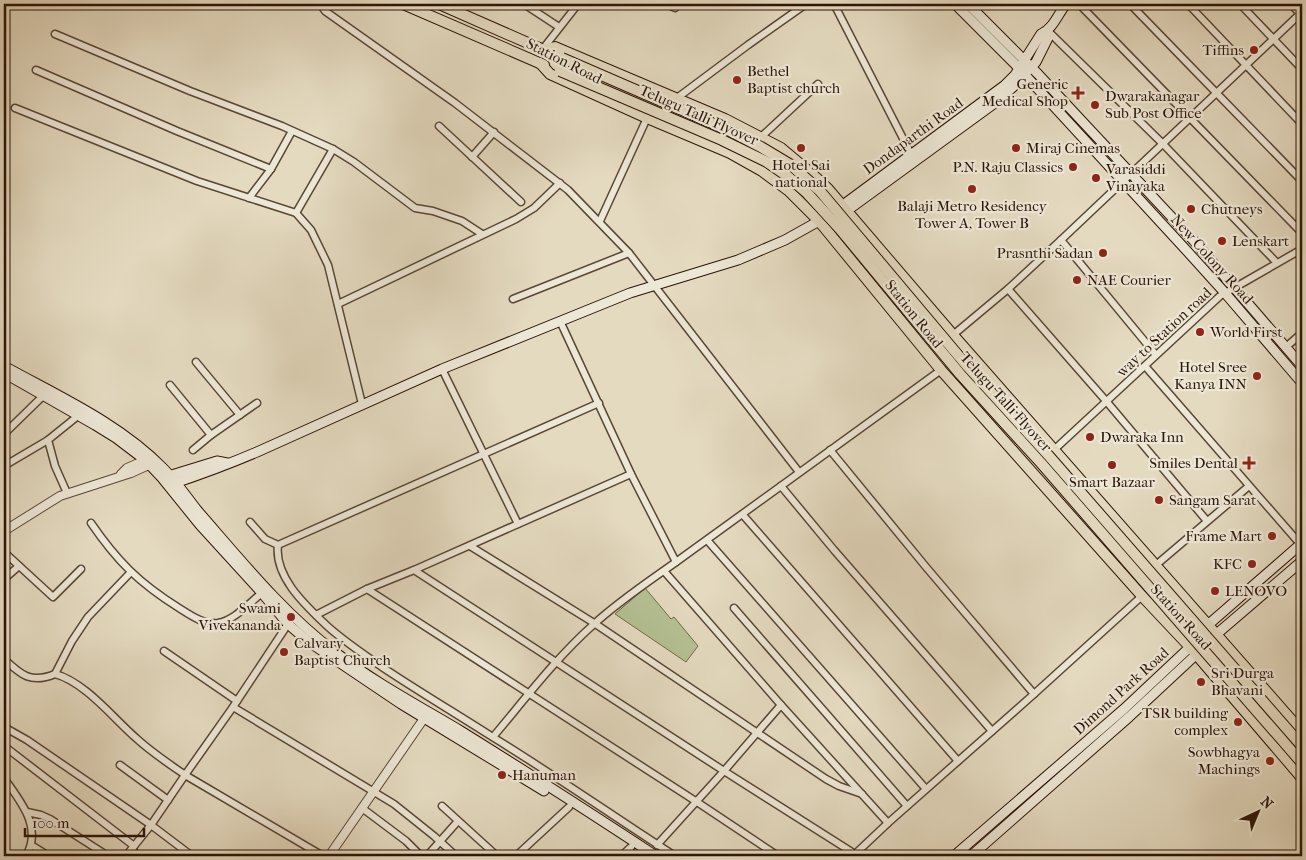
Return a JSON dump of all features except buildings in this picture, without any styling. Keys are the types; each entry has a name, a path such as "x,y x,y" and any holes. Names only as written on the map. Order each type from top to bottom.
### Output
{"main road":[{"name":"Station Road","path":"403,4 540,63 550,74 730,153 762,171 789,191 819,221 941,370 1193,651 1302,778"},
{"name":"Station Road","path":"439,4 542,50"},
{"name":"New Colony Road","path":"955,4 1026,68 1132,174 1235,286 1302,366"},
{"name":"New Colony Road","path":"968,4 1123,181 1226,293 1302,383"},
{"name":"Dondaparthi Road","path":"844,208 847,202 992,105 1026,68 1041,34 1048,31 1066,4"},
{"path":"542,50 555,47 677,98 761,137 795,158 828,189 953,335 1217,633 1302,732"},
{"name":"Telugu Talli Flyover","path":"542,50 728,130 791,165 820,191 968,367 1049,456 1128,549 1302,746"},
{"name":"Telugu Talli Flyover","path":"540,63 731,144 767,162 807,193 840,229 960,374 1041,463 1302,763"},
{"path":"172,484 220,468 227,463 257,452 442,369 630,293 738,260 785,240 819,221"},
{"path":"4,366 151,461"},
{"path":"4,373 113,428 151,461 166,477 206,532 288,624 342,666 516,766 656,856"},
{"path":"166,477 217,461 227,463"},
{"path":"172,484 295,618 335,652 479,750 645,856"},
{"name":"Dimond Park Road","path":"971,856 1130,717 1193,651 1209,624 1301,544"},
{"name":"Dimond Park Road","path":"954,856 1193,651 1302,561"}],"street":[{"path":"320,4 320,7 330,16 405,66 560,183 600,221 655,285 798,472"},
{"path":"524,4 559,27"},
{"path":"542,50 578,4"},
{"path":"666,4 675,8"},
{"path":"677,98 806,4"},
{"path":"834,4 913,158"},
{"path":"1079,4 1302,233"},
{"path":"1130,4 1302,181"},
{"path":"1188,4 1302,124"},
{"path":"1240,4 1302,69"},
{"path":"953,335 1008,289 1191,119 1273,38 1301,14 1291,4"},
{"path":"1048,31 1163,144 1277,263"},
{"path":"55,34 333,149 354,162 415,208 433,211 462,220 482,234"},
{"path":"36,70 271,169"},
{"path":"761,137 818,84"},
{"path":"15,108 158,166 296,213 311,230 323,251 330,272 362,404"},
{"path":"600,221 647,118"},
{"path":"439,126 521,202"},
{"path":"248,198 271,169 292,131"},
{"path":"472,157 494,132"},
{"path":"296,213 333,149"},
{"path":"338,304 529,212 560,183"},
{"name":"Dondaparthi Road","path":"819,221 844,208"},
{"path":"1061,240 1156,355"},
{"name":"way to Station road","path":"1055,449 1210,305 1235,286 1302,249"},
{"path":"513,299 629,253"},
{"path":"1008,289 1107,402 1207,521"},
{"path":"560,321 631,474 676,562"},
{"path":"1286,347 1302,333"},
{"path":"196,362 240,415"},
{"path":"1145,366 1301,544"},
{"path":"442,369 518,524"},
{"path":"493,736 529,693 594,623 630,594 743,515 798,472 941,370"},
{"path":"170,385 211,435"},
{"path":"4,434 46,393"},
{"path":"193,450 257,403"},
{"path":"250,522 265,539 278,545 599,404"},
{"path":"4,466 48,440 79,416"},
{"path":"48,440 55,466 67,493"},
{"path":"830,450 908,546 1034,694"},
{"path":"4,531 54,499 119,475 131,473 151,461"},
{"path":"316,615 368,588 470,546 631,474"},
{"path":"781,486 834,550 992,731"},
{"path":"1156,565 1249,486"},
{"path":"743,515 958,761"},
{"path":"91,523 107,546 130,573 163,598 199,619 216,623 224,621 262,593"},
{"path":"707,540 926,789"},
{"path":"278,545 280,567 295,592 316,615 347,643 412,687 493,736 675,856"},
{"path":"470,546 594,623 826,778 839,786 862,794"},
{"path":"4,552 54,597 81,569"},
{"path":"4,579 19,566"},
{"path":"414,570 854,855 1142,596"},
{"path":"664,571 781,705 888,823"},
{"path":"4,660 31,679 45,679 55,674 72,641 88,617 130,573"},
{"path":"368,588 778,856"},
{"path":"734,608 907,806"},
{"path":"126,856 151,825 288,624"},
{"path":"164,651 235,704 412,817 456,856"},
{"path":"55,674 70,680 85,691 137,738 185,776 323,856"},
{"path":"657,845 781,705"},
{"path":"329,856 375,792 426,715"},
{"path":"4,735 5,727 27,740 151,825 192,856"},
{"path":"4,746 133,848 140,856"},
{"path":"120,765 168,800"},
{"path":"4,778 27,812 31,829 31,845 26,856"},
{"path":"442,806 497,856"},
{"path":"516,856 569,807"},
{"path":"362,808 406,841 421,856"},
{"path":"27,812 41,815 108,856"},
{"path":"427,856 458,821"},
{"path":"31,845 49,856"},
{"path":"621,856 631,847"}],"green space":[{"path":"645,588 671,619 674,617 698,646 686,662 615,614"}],"place":[{"name":"Tiffins","path":"1254,50"},
{"name":"Bethel Baptist church","path":"737,80"},
{"name":"Generic Medical Shop","path":"1078,93"},
{"name":"Dwarakanagar Sub Post Office","path":"1095,105"},
{"name":"Hotel Sai national","path":"801,148"},
{"name":"Miraj Cinemas","path":"1016,148"},
{"name":"P.N. Raju Classics","path":"1073,167"},
{"name":"Varasiddi Vinayaka","path":"1096,178"},
{"name":"Balaji Metro Residency Tower A, Tower B","path":"972,189"},
{"name":"Chutneys","path":"1191,209"},
{"name":"Lenskart","path":"1222,241"},
{"name":"Prasnthi Sadan","path":"1103,253"},
{"name":"NAE Courier","path":"1077,280"},
{"name":"World First","path":"1200,332"},
{"name":"Hotel Sree Kanya INN","path":"1257,376"},
{"name":"Dwaraka Inn","path":"1090,437"},
{"name":"Smiles Dental","path":"1249,463"},
{"name":"Smart Bazaar","path":"1112,465"},
{"name":"Sangam Sarat","path":"1159,500"},
{"name":"Frame Mart","path":"1272,536"},
{"name":"KFC","path":"1252,564"},
{"name":"LENOVO","path":"1215,591"},
{"name":"Swami Vivekananda","path":"291,617"},
{"name":"Calvary Baptist Church","path":"284,652"},
{"name":"Sri Durga Bhavani","path":"1201,682"},
{"name":"TSR building complex","path":"1238,722"},
{"name":"Sowbhagya Machings","path":"1270,761"},
{"name":"Hanuman","path":"502,775"}]}
